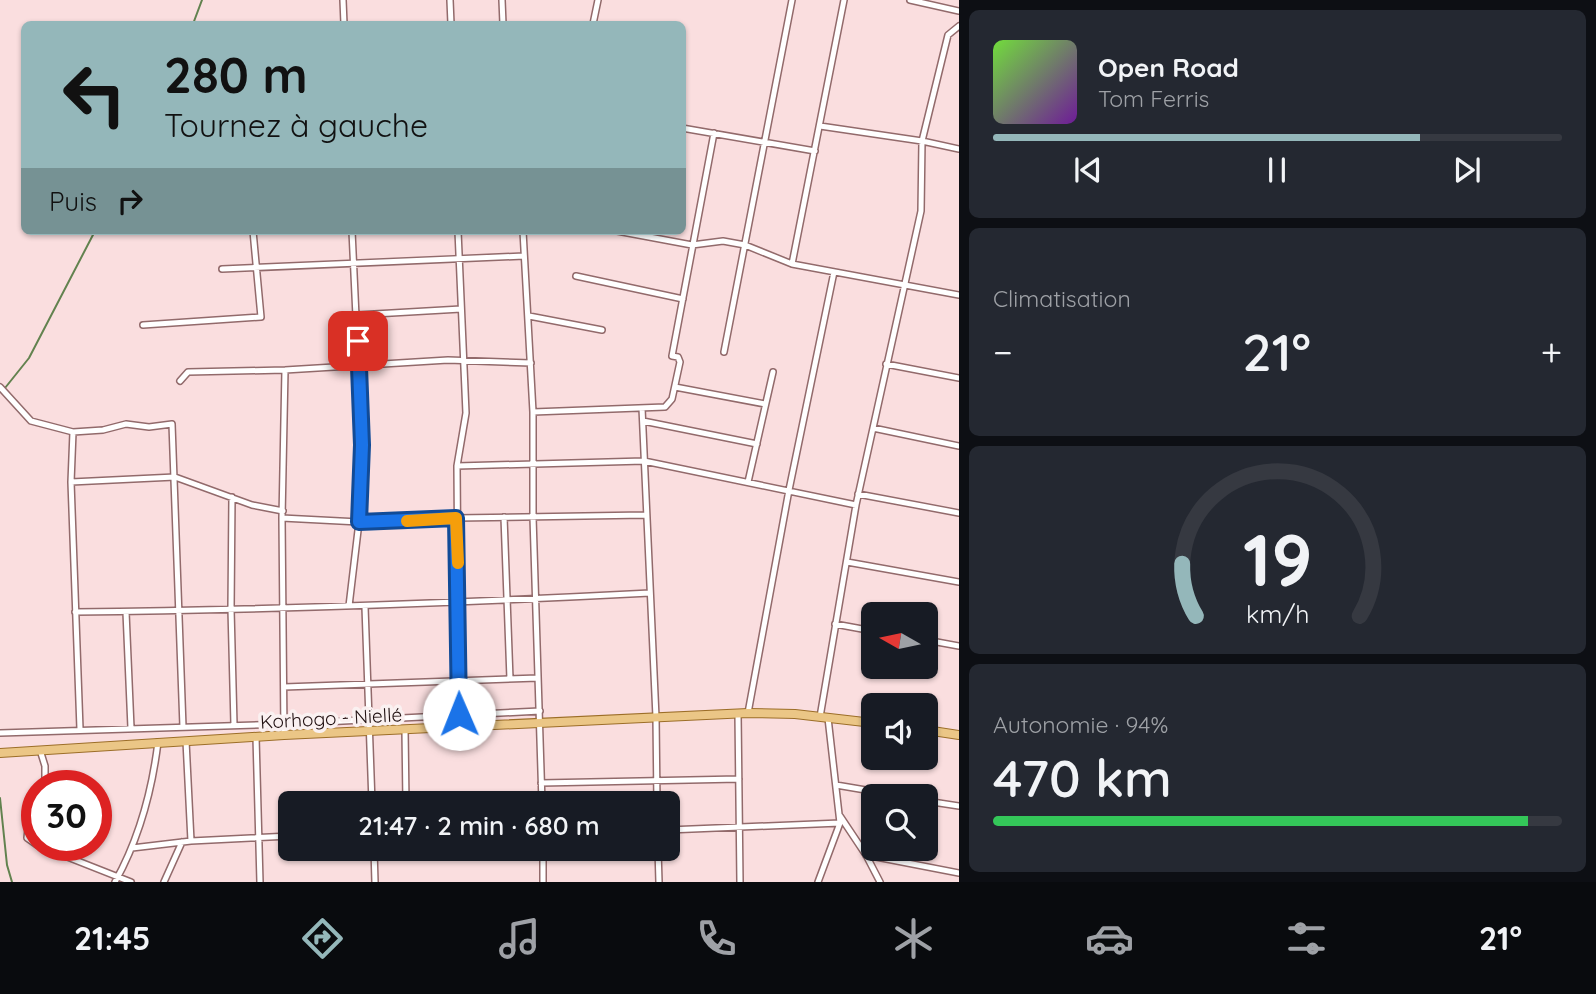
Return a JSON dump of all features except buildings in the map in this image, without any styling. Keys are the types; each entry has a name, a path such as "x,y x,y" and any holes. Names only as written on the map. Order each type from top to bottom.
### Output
{"main road":[{"name":"Korhogo - Niellé","path":"0,753 284,735 748,713 795,714 861,722"},
{"path":"938,732 959,735"}],"street":[{"path":"343,0 344,21"},
{"path":"450,0 451,21"},
{"path":"502,0 503,21"},
{"path":"594,21 598,0"},
{"path":"724,352 792,0"},
{"path":"792,264 844,0"},
{"path":"910,0 959,11"},
{"path":"818,882 840,823 824,717 835,624 858,494 921,211 922,141 948,35 959,26"},
{"path":"820,126 959,149"},
{"path":"686,129 815,151"},
{"path":"533,412 665,407 672,399 680,362 678,357 672,356 714,133"},
{"path":"144,325 261,317 253,235"},
{"path":"349,606 359,522 362,445 352,235"},
{"path":"458,235 466,413 457,466 459,714"},
{"path":"523,235 533,412 533,517 541,791"},
{"path":"640,235 692,244 723,241 745,245 792,264 959,295"},
{"path":"222,269 524,256"},
{"path":"748,713 789,490 834,272"},
{"path":"576,276 683,299"},
{"path":"357,315 461,309"},
{"path":"529,316 602,330"},
{"path":"180,381 188,372 463,361 531,363"},
{"path":"886,364 959,378"},
{"path":"284,735 282,607 285,370"},
{"path":"748,482 772,372"},
{"path":"0,387 31,421 74,432 103,430 126,424 149,428 172,424 184,727"},
{"path":"675,387 765,404"},
{"path":"642,408 657,791"},
{"path":"643,421 757,444"},
{"path":"873,428 959,446"},
{"path":"74,432 71,482 80,729"},
{"path":"457,466 644,461 856,505"},
{"path":"71,482 175,477 283,515 359,522 646,515"},
{"path":"858,494 959,513"},
{"path":"232,497 234,725"},
{"path":"504,517 510,679"},
{"path":"847,562 959,582"},
{"path":"75,612 365,607 650,593"},
{"path":"365,607 371,791"},
{"path":"126,612 131,728"},
{"path":"835,624 861,629"},
{"path":"938,642 959,646"},
{"path":"284,687 538,678"},
{"path":"0,733 284,724 540,711"},
{"path":"738,714 740,882"},
{"path":"405,730 406,791"},
{"path":"256,737 260,882"},
{"path":"186,741 191,841"},
{"path":"117,879 132,848 154,777 158,742"},
{"path":"40,750 45,770"},
{"path":"541,783 739,779"},
{"path":"836,785 861,789"},
{"path":"938,803 959,806"},
{"path":"839,815 861,848"},
{"path":"680,830 840,823"},
{"path":"132,848 191,841 278,836"},
{"path":"164,882 182,842"},
{"path":"75,861 131,882"},
{"path":"374,861 375,882"},
{"path":"543,861 543,882"},
{"path":"658,861 659,882"},
{"path":"869,861 880,882"},
{"path":"897,861 959,873"}],"waterway":[{"path":"194,21 202,0"},
{"path":"5,388 29,358 93,235"},
{"path":"0,798 7,865 12,882"}],"slow traffic":[{"path":"407,521 456,518 458,563"}],"route":[{"path":"358,341 362,445 359,522 456,518 459,714"}]}
